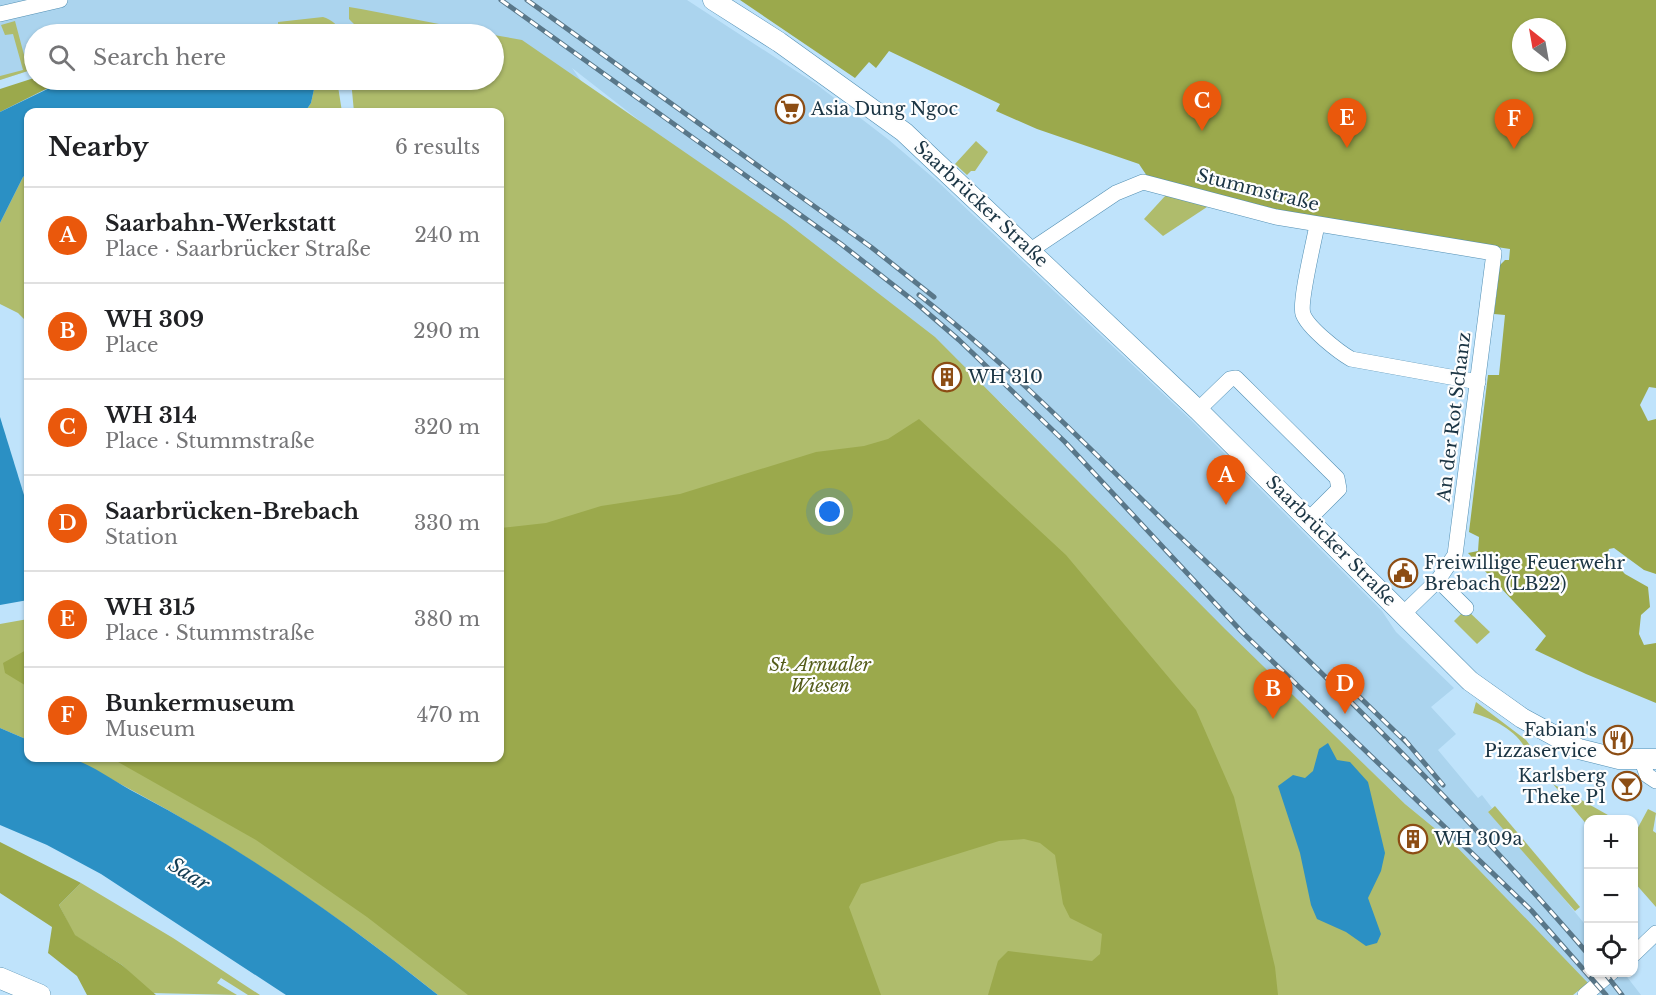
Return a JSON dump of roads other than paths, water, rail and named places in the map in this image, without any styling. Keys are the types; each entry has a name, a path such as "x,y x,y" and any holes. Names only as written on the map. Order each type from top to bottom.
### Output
{"highway":[{"path":"0,978 40,995"}],"main road":[{"name":"Saarbrücker Straße","path":"714,0 779,42 881,114 1031,250 1198,410 1470,681 1522,718 1579,749 1607,757 1649,760"}],"street":[{"path":"0,14 60,0"},
{"name":"Stummstraße","path":"1031,250 1116,193 1143,182 1276,217 1494,253"},
{"path":"1317,225 1302,308 1308,322 1334,348 1351,359 1478,382"},
{"name":"An der Rot Schanz","path":"1404,614 1438,580 1455,555 1458,545 1494,253"},
{"path":"1198,410 1230,379 1236,378 1329,471 1340,484 1339,489 1308,520"},
{"path":"1438,580 1466,609"},
{"path":"1649,760 1647,775 1656,781"},
{"path":"1638,950 1656,933"},
{"path":"1585,995 1606,977"}],"water":[{"path":"45,90 314,90 308,108 24,108 24,176 0,223 0,112"},
{"path":"0,417 24,495 24,601 0,605"},
{"name":"Saar","path":"0,728 24,738 24,762 81,762 217,838 330,913 438,995 286,995 101,874 47,845 0,825"},
{"path":"1328,743 1337,760 1350,762 1368,782 1385,853 1381,871 1368,898 1381,934 1377,943 1366,946 1346,932 1317,919 1311,905 1300,853 1278,786 1293,775 1305,778 1313,771 1319,749"}],"railway":[{"path":"501,0 841,244 959,340 1065,442 1242,632 1531,910 1606,995"},
{"path":"527,0 871,247 934,297"},
{"path":"919,295 985,350 1048,408 1333,684 1438,790 1584,949"},
{"path":"1343,681 1409,745"},
{"path":"1404,739 1443,785"},
{"path":"1608,977 1622,995"}],"place":[{"name":"Asia Dung Ngoc","path":"790,109"},
{"name":"WH 314","path":"1202,131"},
{"name":"WH 315","path":"1347,148"},
{"name":"Bunkermuseum","path":"1514,149"},
{"name":"WH 310","path":"947,377"},
{"name":"Saarbahn-Werkstatt","path":"1226,505"},
{"name":"Freiwillige Feuerwehr Brebach (LB22)","path":"1403,573"},
{"name":"Saarbrücken-Brebach","path":"1345,714"},
{"name":"WH 309","path":"1273,719"},
{"name":"Fabian's Pizzaservice","path":"1618,740"},
{"name":"Karlsberg Theke P1","path":"1627,786"},
{"name":"WH 309a","path":"1413,839"}],"park label":[{"name":"St. Arnualer Wiesen","path":"820,675"}]}
